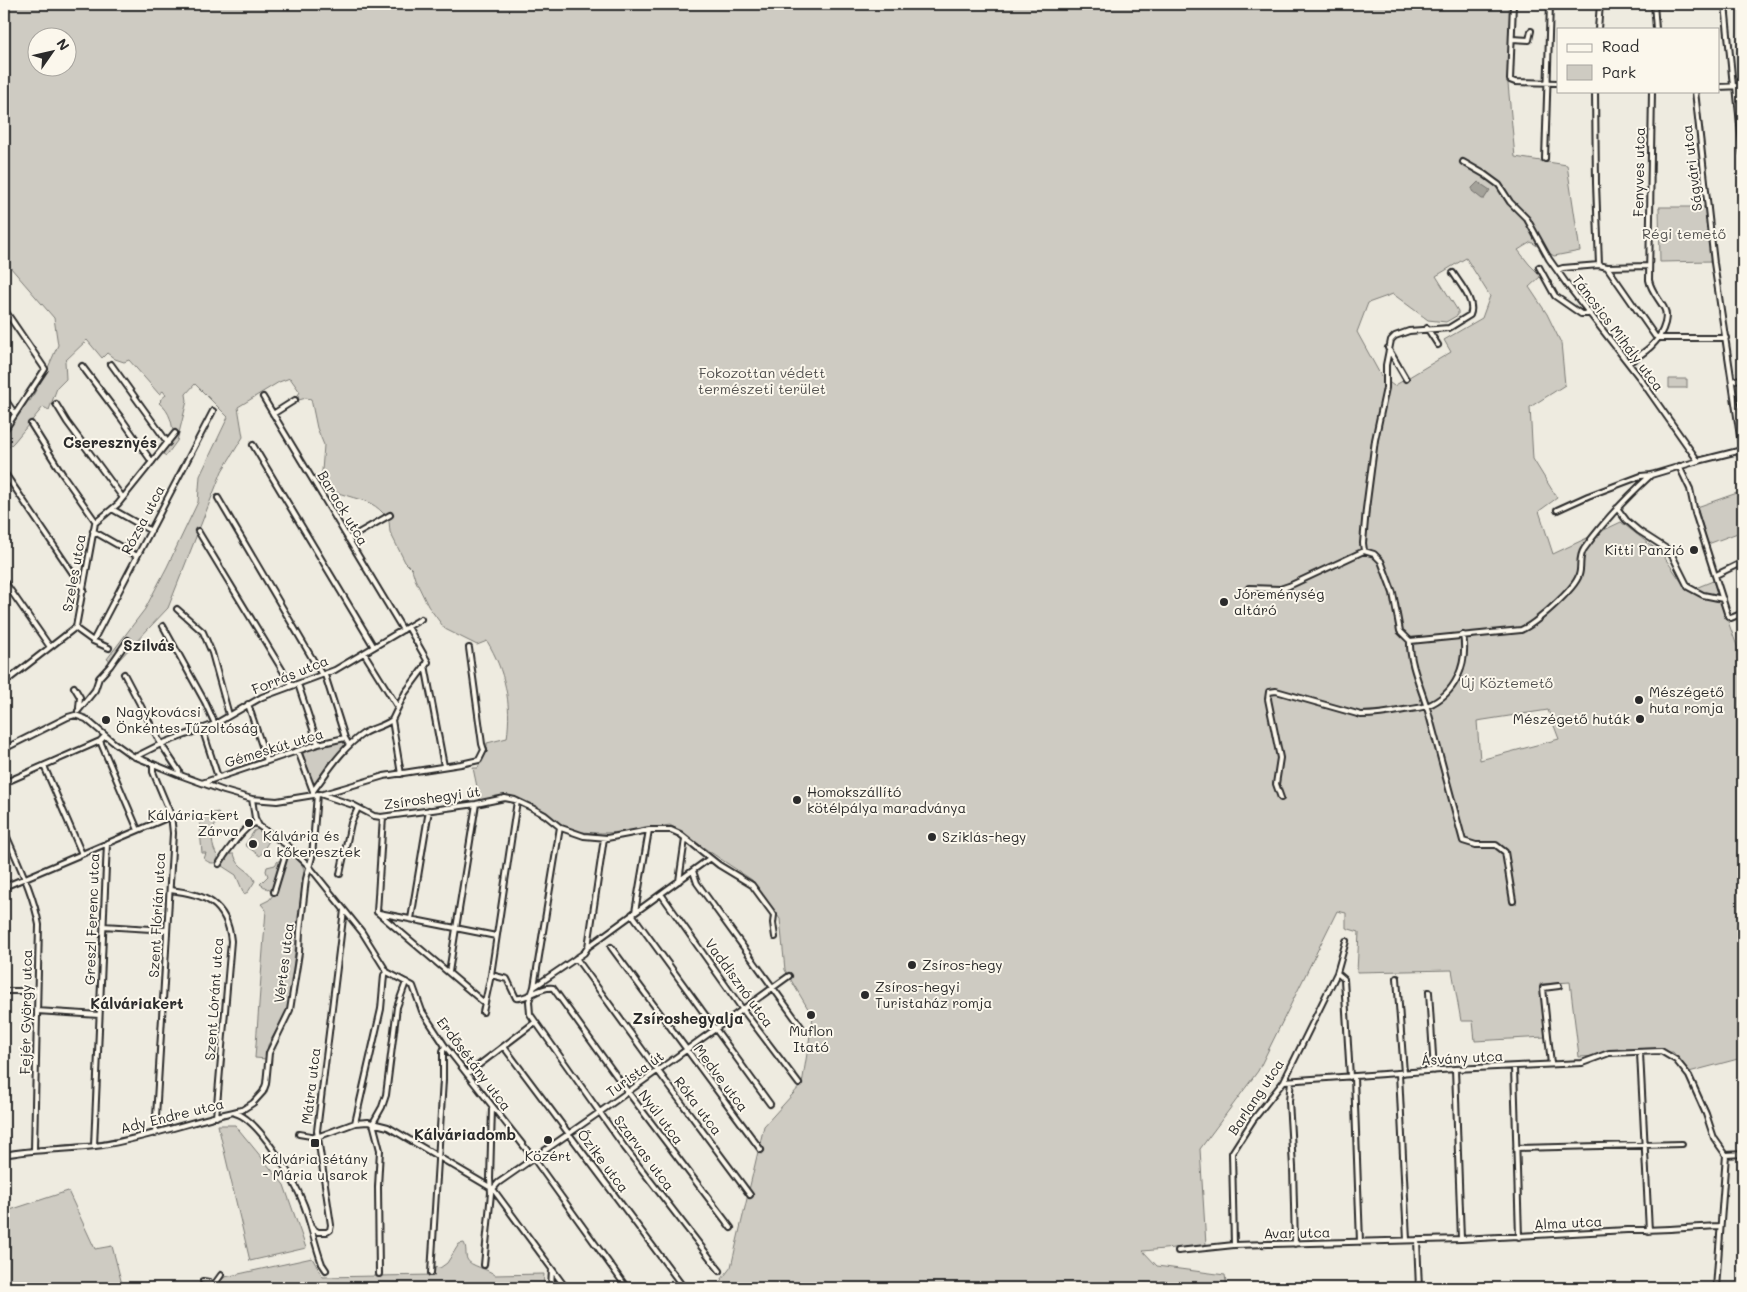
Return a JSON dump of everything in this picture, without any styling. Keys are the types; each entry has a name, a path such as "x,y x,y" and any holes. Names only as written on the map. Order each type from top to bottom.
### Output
{"street":[{"path":"1513,4 1510,80 1513,82 1557,82"},
{"path":"1545,159 1550,4"},
{"path":"1598,28 1600,4"},
{"path":"1654,4 1656,28"},
{"path":"1725,4 1743,152"},
{"path":"1512,39 1529,40 1531,31"},
{"path":"1720,87 1743,86"},
{"path":"1595,92 1599,265"},
{"name":"Fenyves utca","path":"1652,92 1649,266 1651,287 1666,311 1665,323 1660,338"},
{"name":"Ságvári utca","path":"1695,92 1713,257 1743,450"},
{"path":"1463,162 1499,185 1510,202 1530,224 1556,270"},
{"name":"Táncsics Mihály utca","path":"1649,266 1607,267 1599,265 1556,270 1588,314 1628,363 1698,461"},
{"path":"1539,267 1556,296 1581,314 1588,314"},
{"path":"1607,267 1655,336 1660,338 1726,338"},
{"path":"1364,550 1366,508 1375,440 1386,388 1388,348 1395,336 1427,328 1449,328 1468,317 1471,313 1472,304 1453,273"},
{"path":"4,309 45,369 4,431"},
{"path":"1427,328 1438,345"},
{"path":"1628,363 1644,353 1660,338"},
{"path":"1388,348 1406,379"},
{"path":"111,364 168,443"},
{"path":"82,366 122,418 152,462"},
{"path":"1732,381 1743,378"},
{"name":"Barack utca","path":"263,397 403,630"},
{"path":"4,398 15,414"},
{"path":"273,414 296,400"},
{"path":"56,404 123,498"},
{"name":"Rózsa utca","path":"93,641 213,411"},
{"path":"31,424 63,475 96,522"},
{"name":"Szeles utca","path":"4,683 75,628 96,522 123,498 175,433"},
{"path":"253,445 374,647"},
{"path":"1557,510 1641,476 1652,475 1679,466 1743,450"},
{"path":"1679,466 1690,489 1695,512 1728,616 1731,618 1743,613"},
{"path":"4,472 84,590"},
{"path":"1410,640 1514,631 1532,625 1573,587 1580,574 1580,558 1584,550 1608,518 1652,475"},
{"path":"218,498 323,675 345,738"},
{"path":"1618,508 1632,526 1667,548 1688,588 1703,595 1723,599"},
{"path":"112,509 151,530"},
{"path":"348,539 390,515"},
{"path":"93,531 137,556"},
{"path":"198,532 292,686"},
{"path":"1249,588 1280,588 1289,586 1364,550 1374,554 1381,560 1393,593 1399,628 1402,634 1410,640 1417,676 1463,841 1476,845 1496,845 1505,852 1513,901"},
{"path":"1716,574 1743,562"},
{"path":"4,581 50,647"},
{"path":"177,609 202,632 212,653 230,715"},
{"name":"Forrás utca","path":"135,757 161,744 215,724 262,697 323,675 421,619"},
{"path":"163,626 215,724"},
{"path":"408,627 422,649 427,664 444,766"},
{"path":"75,628 93,641 109,648"},
{"path":"1281,798 1276,784 1280,758 1268,692 1276,691 1361,715 1374,715 1426,706 1445,694 1458,677 1465,649 1462,635"},
{"path":"4,749 74,715 95,690 99,678 128,640"},
{"path":"316,794 384,776 479,760 484,750 469,648"},
{"path":"364,653 397,706"},
{"path":"400,774 392,720 397,706 427,664"},
{"path":"124,674 161,744 180,775"},
{"path":"298,684 318,744"},
{"path":"74,687 80,697 78,711"},
{"path":"248,704 267,761"},
{"name":"Zsíroshegyi út","path":"74,715 90,722 120,748 135,757 202,783 252,799 279,801 316,794 338,799 374,816 383,817 476,804 501,798 517,801 541,813 560,827 582,835 604,838 649,830 671,830 754,888 774,915 775,937"},
{"path":"316,794 335,760 348,745 365,733 392,720"},
{"path":"202,728 218,777"},
{"path":"4,783 100,741 105,736"},
{"name":"Gémeskút utca","path":"202,783 318,744 345,738 348,745"},
{"path":"100,741 138,830"},
{"path":"298,751 316,794"},
{"path":"4,887 167,818 172,818 153,772 153,764"},
{"path":"44,766 82,854"},
{"name":"Vértes utca","path":"232,1112 242,1110 253,1103 263,1092 266,1084 269,1053 290,1010 299,953 308,866 312,857 316,794"},
{"path":"252,799 257,822 261,828 288,846 308,866 362,932 387,972 384,975 382,1009 356,1123"},
{"path":"483,1012 491,975 517,801"},
{"path":"449,972 476,804"},
{"path":"340,874 351,823 358,808"},
{"path":"411,919 429,810"},
{"path":"377,912 383,817"},
{"name":"Szent Flórián utca","path":"155,1134 170,890 172,818"},
{"path":"219,864 224,855 247,828 254,822 257,822"},
{"path":"467,1074 534,1023 528,1006 534,987 560,827"},
{"name":"Fejér György utca","path":"4,830 37,913 39,925 34,1150"},
{"path":"649,830 634,913 715,1030 770,1104"},
{"path":"588,947 604,838"},
{"path":"679,881 685,839"},
{"name":"Greszl Ferenc utca","path":"94,1146 107,844"},
{"path":"274,892 288,846"},
{"path":"534,987 710,858"},
{"path":"693,871 697,883 805,1032"},
{"name":"Szent Lóránt utca","path":"170,890 190,892 205,897 228,922 231,941 216,1117"},
{"name":"Vaddisznó utca","path":"661,894 743,1010 799,1084"},
{"name":"Mátra utca","path":"312,1228 324,1233 330,1230 331,1225 317,1137 344,910"},
{"path":"377,912 496,936"},
{"path":"377,912 482,1001 485,1001"},
{"path":"103,926 167,930"},
{"name":"Barlang utca","path":"1234,1246 1232,1153 1253,1120 1284,1081 1337,973 1346,941"},
{"name":"Medve utca","path":"611,947 761,1150"},
{"name":"Róka utca","path":"576,958 750,1195"},
{"name":"Erdősétány utca","path":"387,972 406,982 415,990 422,1011 445,1046 534,1159 627,1288"},
{"path":"1337,973 1344,979 1352,1077 1360,1242"},
{"path":"491,975 507,979 516,998 522,999 532,993"},
{"name":"Turista út","path":"491,1189 658,1072 789,976"},
{"path":"1397,978 1402,1073 1406,1240"},
{"path":"379,1274 378,1186 380,1150 373,1123 380,1112 386,1095 398,1007 406,982"},
{"path":"1550,1064 1543,988 1559,986"},
{"name":"Nyúl utca","path":"532,993 550,987 553,988 730,1228"},
{"path":"4,991 38,991"},
{"path":"1429,992 1434,1071"},
{"path":"37,1011 99,1015"},
{"name":"Szarvas utca","path":"534,1023 720,1271"},
{"path":"431,1273 443,1080 443,1051 445,1046"},
{"name":"Őzike utca","path":"504,1047 684,1288"},
{"name":"Ásvány utca","path":"1284,1081 1550,1064 1582,1064 1609,1052 1640,1053 1653,1050 1661,1051 1676,1060 1689,1076 1706,1114 1714,1138 1726,1156"},
{"path":"1640,1053 1649,1231"},
{"path":"1514,1067 1519,1237"},
{"path":"1455,1070 1461,1239"},
{"path":"1291,1080 1290,1101 1295,1244"},
{"path":"484,1265 491,1193 492,1107"},
{"name":"Ady Endre utca","path":"4,1156 34,1150 94,1146 155,1134 232,1112 245,1117 269,1145 294,1183 312,1228"},
{"path":"299,1134 317,1137 356,1123 373,1123 388,1128 491,1189 566,1288"},
{"path":"1516,1148 1682,1144"},
{"path":"1716,1288 1726,1156 1743,1154"},
{"name":"Alma utca","path":"1417,1240 1519,1237 1627,1230 1649,1231 1720,1226"},
{"path":"312,1228 319,1256 326,1270"},
{"path":"1417,1240 1419,1288"},
{"name":"Avar utca","path":"1178,1251 1234,1246 1417,1240"},
{"path":"551,1288 552,1270"},
{"path":"215,1288 216,1282 221,1275"},
{"path":"203,1281 209,1282 215,1288"}],"green space":[{"path":"4,4 1510,4 1508,84 1515,157 1567,165 1580,251 1554,256 1531,242 1518,250 1541,276 1529,287 1547,314 1561,343 1565,385 1530,407 1533,459 1557,498 1539,511 1553,554 1621,522 1662,554 1688,591 1713,581 1743,662 1743,1049 1738,1059 1689,1072 1673,1052 1579,1057 1570,982 1540,984 1545,1037 1475,1041 1473,1021 1461,1021 1452,970 1357,972 1359,932 1346,928 1346,913 1337,911 1258,1071 1200,1149 1206,1245 1143,1251 1157,1266 1225,1275 1227,1288 1166,1288 1165,1283 1107,1286 1107,1288 715,1288 731,1267 764,1126 802,1084 813,1017 785,970 780,919 752,880 670,825 608,833 583,832 564,828 540,810 524,802 507,798 480,801 473,768 478,768 487,743 507,738 508,700 503,676 493,652 487,641 477,645 445,629 428,606 412,569 405,562 390,532 389,521 386,520 380,510 363,500 320,489 324,445 317,428 311,399 299,400 298,395 300,392 290,378 279,382 238,407 243,437 222,471 168,608 115,664 107,659 145,609 167,567 198,502 200,476 228,417 195,384 186,394 187,401 177,441 166,456 162,453 174,438 172,423 166,410 159,403 166,395 163,391 159,394 129,360 124,362 115,359 107,353 102,358 87,340 65,361 66,379 57,388 49,410 43,407 4,452 4,432 27,400 30,401 58,345 54,318 4,260","holes":["1466,258 1490,296 1482,318 1444,340 1451,352 1394,386 1381,376 1357,332 1368,303 1393,294 1428,320 1446,322 1458,315 1458,311 1436,276","1548,710 1559,739 1480,760 1477,721"]},
{"name":"Régi temető","path":"1659,207 1706,207 1712,261 1660,262"},
{"path":"1669,379 1687,379 1687,388 1669,388"},
{"path":"1740,492 1743,501 1743,531 1708,544 1697,507"},
{"path":"343,740 345,746 328,763 315,784 303,754 305,751"},
{"path":"218,812 219,817 212,837 217,862 212,863 204,859 206,853 202,853 199,818"},
{"path":"258,829 270,839 260,856 245,845 254,831"},
{"path":"288,853 301,863 304,869 290,996 287,1012 268,1045 266,1059 255,1058 266,910 261,904 269,900 278,889"},
{"path":"231,854 234,854 238,863 255,881 248,892 244,894 236,875 222,866"},
{"path":"278,861 281,861 271,891 260,884 268,876 267,867 275,865"},
{"path":"218,1125 235,1125 284,1185 306,1248 250,1261"},
{"path":"68,1191 95,1249 112,1246 123,1288 4,1288 4,1212"},
{"path":"464,1243 467,1259 471,1264 495,1275 544,1274 543,1288 218,1288 218,1283 225,1277 312,1258 323,1277 433,1275 435,1267 440,1268 447,1263 459,1244"}],"shaded area":[{"path":"1478,182 1490,190 1484,199 1472,191 1472,188"}],"waterway":[{"path":"4,989 32,989"},
{"path":"220,1113 229,1111"},
{"path":"200,1119 213,1114"},
{"path":"98,1142 148,1133"},
{"path":"38,1147 91,1143"},
{"path":"4,1152 31,1148"}],"place":[{"name":"Kitti Panzió","path":"1694,550"},
{"name":"Jóreménység altáró","path":"1224,602"},
{"name":"Mészégető huta romja","path":"1639,700"},
{"name":"Mészégető huták","path":"1640,719"},
{"name":"Nagykovácsi Önkéntes Tűzoltóság","path":"106,720"},
{"name":"Homokszállító kötélpálya maradványa","path":"797,800"},
{"name":"Kálvária-kert Zárva","path":"249,823"},
{"name":"Sziklás-hegy","path":"932,837"},
{"name":"Kálvária és a kőkeresztek","path":"253,844"},
{"name":"Zsíros-hegy","path":"912,965"},
{"name":"Zsíros-hegyi Turistaház romja","path":"865,995"},
{"name":"Muflon Itató","path":"811,1015"},
{"name":"Közért","path":"548,1140"},
{"name":"Kálvária sétány - Mária u sarok","path":"315,1143"}],"district":[{"name":"Cseresznyés","path":"110,443"},
{"name":"Szilvás","path":"149,646"},
{"name":"Kálváriakert","path":"137,1004"},
{"name":"Zsíroshegyalja","path":"688,1019"},
{"name":"Kálváriadomb","path":"465,1135"}],"park label":[{"name":"Fokozottan védett természeti terület","path":"762,382"},
{"name":"Új Köztemető","path":"1507,683"}]}
